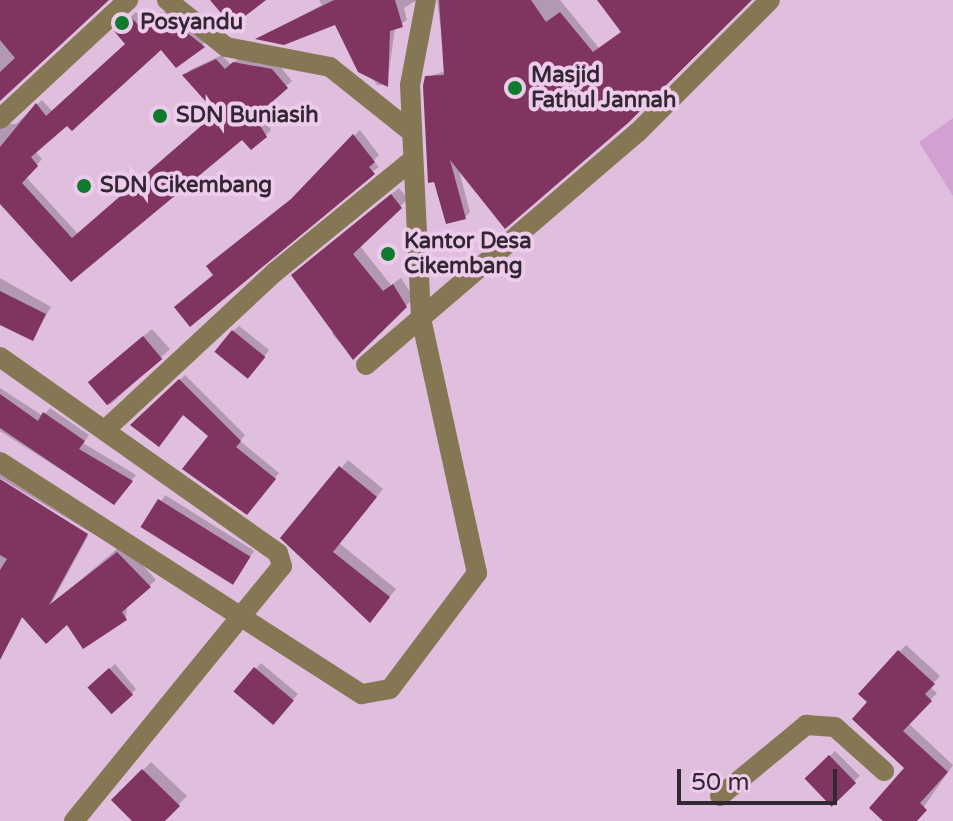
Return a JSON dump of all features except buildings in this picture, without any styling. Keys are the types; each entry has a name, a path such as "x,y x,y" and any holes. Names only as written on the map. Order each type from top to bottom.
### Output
{"street":[{"path":"0,119 128,0"},
{"path":"167,0 226,47 330,67 409,130"},
{"path":"0,462 246,613 309,663 376,697 390,689 477,573 421,318 409,130 426,0"},
{"path":"366,365 637,133 770,0"},
{"path":"106,429 275,272 410,162"},
{"path":"0,357 278,553 282,566 74,821"},
{"path":"720,796 806,725 835,727 884,771"}],"shaded area":[{"path":"953,118 953,196 919,142"}],"place":[{"name":"Posyandu","path":"122,23"},
{"name":"Masjid Fathul Jannah","path":"515,88"},
{"name":"SDN Buniasih","path":"160,116"},
{"name":"SDN Cikembang","path":"84,186"},
{"name":"Kantor Desa Cikembang","path":"388,254"}]}
